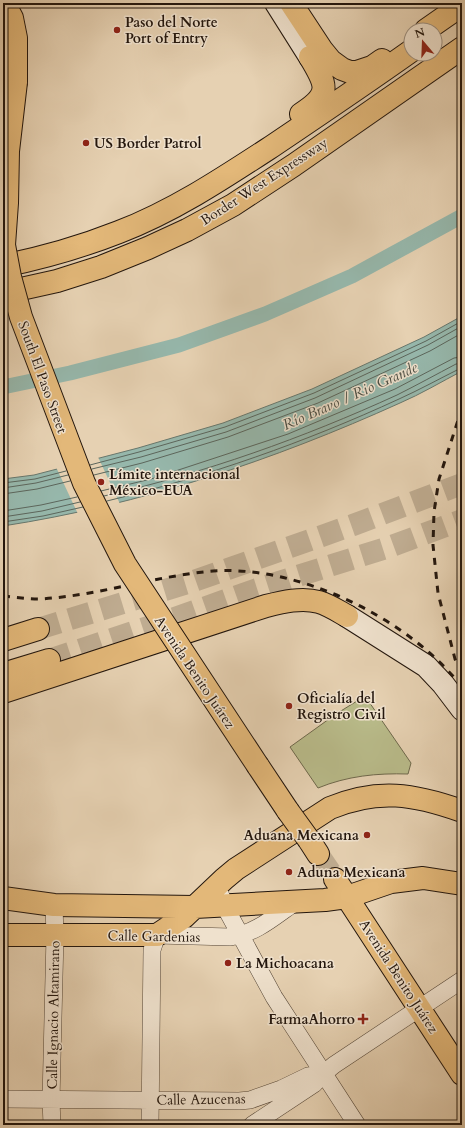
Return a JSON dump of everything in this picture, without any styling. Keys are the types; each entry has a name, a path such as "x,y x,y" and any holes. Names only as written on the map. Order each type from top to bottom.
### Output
{"main road":[{"name":"South El Paso Street","path":"4,3 12,18 16,38 10,74 7,203 3,244 21,317 84,483"},
{"name":"South El Paso Street","path":"10,74 23,43 22,26 14,3"},
{"path":"119,232 139,215 194,185 312,107 322,97 324,85 321,75 276,3"},
{"path":"291,3 331,61 342,69 350,72 357,72 372,67 403,46"},
{"path":"438,22 462,5"},
{"path":"443,29 462,16"},
{"name":"South El Paso Street","path":"3,36 10,74"},
{"name":"Border West Expressway","path":"3,293 57,281 101,267 187,230 233,205 294,165 462,48"},
{"name":"Border West Expressway","path":"3,266 42,258 119,232 160,214 235,171 403,57"},
{"name":"Avenida Benito Juárez","path":"84,483 128,570 313,847"},
{"path":"3,692 266,606 288,601 318,602 347,616 426,666 443,684 462,709"},
{"path":"3,640 38,629"},
{"path":"3,674 49,660"},
{"path":"157,935 184,917 236,869 330,808 345,802 378,795 423,799 462,811"},
{"name":"Avenida Benito Juárez","path":"335,878 462,1074"},
{"name":"Calle Gardenias","path":"3,898 54,905 195,907 294,903 326,900 347,897 391,882 423,878 462,884"},
{"name":"Calle Gardenias","path":"3,935 157,935"}],"street":[{"path":"219,884 224,905 274,997 356,1125"},
{"name":"Calle Gardenias","path":"157,935 241,936 254,931 294,903"},
{"name":"Calle Ignacio Altamirano","path":"52,1125 51,1100 55,936 54,905"},
{"path":"150,1125 152,950 157,935"},
{"name":"Calle Azucenas","path":"3,1099 250,1100 281,1089 308,1076 323,1074 462,980"},
{"path":"250,1100 252,1125 314,1084 323,1074"}],"green space":[{"path":"365,696 411,763 408,774 362,776 318,788 290,747 336,714"}],"water":[{"name":"Río Bravo / Rio Grande","path":"462,316 462,371 408,399 352,424 304,443 206,478 105,506 3,526 3,479 34,475 138,448 223,423 312,389 424,337"}],"pier":[{"path":"98,457 120,504 78,514 56,467"}],"waterway":[{"path":"3,387 70,373 179,345 265,314 352,276 462,216"}],"tunnel":[{"path":"38,629 188,583 353,525 462,484"},
{"path":"49,660 257,589 389,547 462,520"},
{"path":"318,854 335,879"}],"railway":[{"path":"462,408 439,479 434,512 433,545 438,593 455,659 462,674"},
{"path":"3,596 34,599 61,597 169,577 213,571 247,571 281,577 316,587 350,601 383,619 413,639 440,662 462,687"}],"place":[{"name":"Paso del Norte Port of Entry","path":"117,30"},
{"name":"US Border Patrol","path":"86,143"},
{"name":"Límite internacional México-EUA","path":"101,482"},
{"name":"Oficialía del Registro Civil","path":"289,706"},
{"name":"Aduana Mexicana","path":"367,835"},
{"name":"Aduna Mexicana","path":"289,872"},
{"name":"La Michoacana","path":"228,963"},
{"name":"FarmaAhorro","path":"363,1019"}]}
